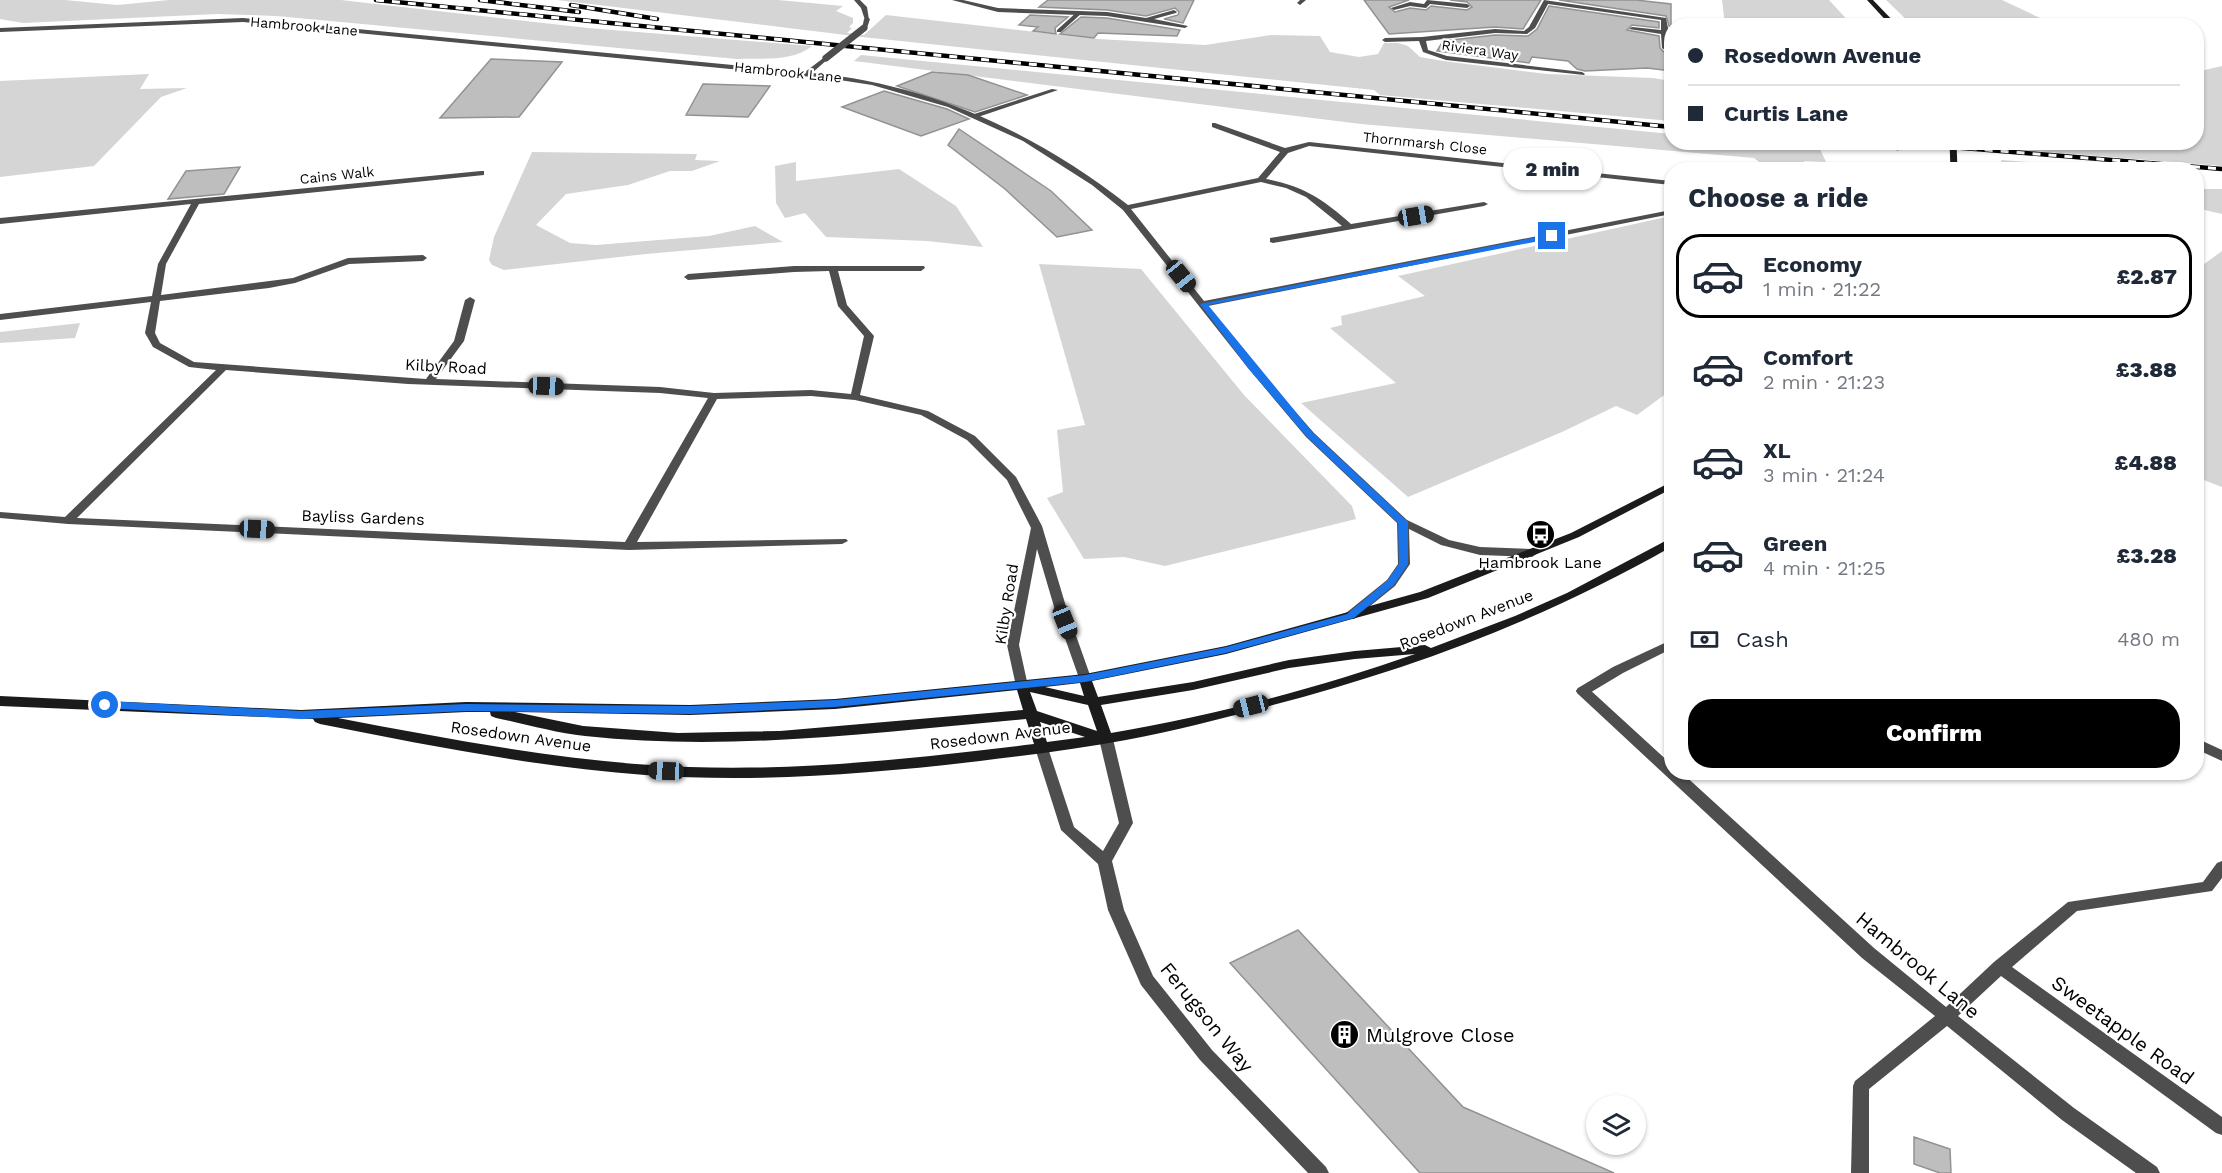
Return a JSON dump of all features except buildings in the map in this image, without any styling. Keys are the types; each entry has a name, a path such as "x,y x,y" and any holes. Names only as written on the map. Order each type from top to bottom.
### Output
{"street":[{"path":"807,74 864,28 867,19 864,7 857,0"},
{"path":"955,0 998,10 1080,12 1148,19 1185,26"},
{"path":"1870,0 1887,18"},
{"path":"1394,8 1410,4 1426,6 1430,1 1467,6"},
{"path":"1546,1 1658,17 1664,21"},
{"name":"Riviera Way","path":"1385,40 1422,39 1479,32 1525,33 1532,28 1546,1"},
{"path":"1059,32 1080,12"},
{"path":"1148,19 1174,12"},
{"name":"Hambrook Lane","path":"0,30 243,20 807,74 882,84 972,116 1046,152 1105,189 1126,208 1251,366 1310,435 1403,522 1445,543 1480,551 1532,553"},
{"path":"1168,33 1172,25"},
{"path":"1632,29 1664,33"},
{"name":"Riviera Way","path":"1422,39 1425,51 1435,56 1582,74"},
{"path":"1544,70 1546,60"},
{"path":"972,116 1054,90"},
{"path":"1215,125 1285,152 1261,180"},
{"name":"Thornmarsh Close","path":"1285,152 1308,144 1664,182"},
{"name":"Cains Walk","path":"196,202 481,173"},
{"path":"1126,208 1261,180 1290,186 1316,197 1348,227"},
{"path":"0,221 196,202"},
{"name":"Kilby Road","path":"196,202 162,264 150,333 156,345 192,365 429,382 660,390 714,396 811,393 855,398 924,412 971,438 1012,479 1036,526 1061,610 1085,678"},
{"path":"1273,240 1484,204"},
{"path":"1203,304 1664,213"},
{"path":"0,317 278,284 348,261 423,258"},
{"path":"688,277 794,269 921,268"},
{"path":"833,269 843,306 869,336 855,398"},
{"path":"429,382 459,341 470,300"},
{"path":"68,521 223,368"},
{"path":"629,546 714,396"},
{"name":"Rosedown Avenue","path":"0,701 301,715 466,707 690,710 835,704 1085,678 1226,650 1424,595 1575,535 1664,489"},
{"name":"Bayliss Gardens","path":"0,515 68,521 629,546 842,541"},
{"path":"1350,616 1391,583 1404,564 1403,522"},
{"name":"Kilby Road","path":"1022,686 1013,645 1036,526"},
{"name":"Rosedown Avenue","path":"301,715 496,753 645,770 751,773 866,768 1042,748 1106,739 1188,722 1295,695 1444,648 1531,616 1664,546"},
{"name":"Hambrook Lane","path":"1664,647 1618,670 1583,691 1664,766"},
{"path":"1022,686 1093,702 1192,686 1289,664 1355,655 1444,648"},
{"path":"1022,686 1068,830 1105,861 1126,823 1106,739 1085,678"},
{"path":"466,707 583,731 678,738 780,736 1031,714 1106,739"},
{"path":"2204,747 2222,756"},
{"name":"Hambrook Lane","path":"1680,780 1868,953 2068,1114 2151,1173"},
{"name":"Ferugson Way","path":"1105,861 1116,910 1147,980 1206,1055 1320,1173"},
{"path":"1860,1173 1861,1086 1946,1017 2000,967 2073,906 2207,887 2222,867"},
{"name":"Sweetapple Road","path":"2000,967 2222,1127"}],"shaded area":[{"path":"0,0 65,0 117,5 169,0 341,0 588,28 812,46 796,55 786,57 737,59 276,16 217,14 23,23 0,19"},
{"path":"557,0 778,0 843,6 836,11 853,18 853,23 849,27 852,28 847,33 864,35 886,15 1098,39 1205,45 1271,35 1320,36 1330,52 1359,57 1378,54 1384,43 1398,43 1408,46 1420,57 1443,61 1547,74 1664,80 1664,120 1380,95 1374,90 862,37"},
{"path":"1722,0 1829,0 1846,18 1724,18"},
{"path":"1886,0 2002,0 2040,18 1905,18"},
{"path":"861,55 1664,133 1664,150 1820,150 1826,162 1759,162 1754,158 1361,124 854,61"},
{"path":"2222,66 2222,166 2204,165 2204,162 2172,162 2024,150 2204,150 2204,70"},
{"path":"149,74 140,89 187,88 161,97 94,166 0,177 0,81"},
{"path":"532,152 697,154 695,160 720,161 692,171 670,171 628,185 566,194 536,225 570,243 596,245 709,236 755,226 783,242 504,270 492,265 489,260 494,237"},
{"path":"2001,160 2027,162 2001,162"},
{"path":"796,162 796,181 899,169 956,206 983,247 927,241 826,237 805,213 785,218 776,203 775,166"},
{"path":"2204,189 2222,189 2222,214 2204,210"},
{"path":"1664,218 1664,395 1637,415 1616,406 1562,432 1408,497 1301,403 1396,383 1330,328 1342,325 1341,316 1425,296 1398,276"},
{"path":"2222,251 2222,487 2204,480 2204,264"},
{"path":"1039,264 1141,269 1244,395 1352,506 1356,519 1165,566 1124,557 1084,559 1047,498 1063,492 1057,430 1085,425"},
{"path":"80,323 75,338 0,343 0,332"}],"railway":[{"path":"376,0 1664,126"},
{"path":"480,0 579,12"},
{"path":"571,5 657,19"},
{"path":"1988,150 2136,162"},
{"path":"2204,168 2222,169"}],"place":[{"name":"Hambrook Lane","path":"1540,534"},
{"name":"Mulgrove Close","path":"1345,1035"}],"route":[{"path":"105,705 301,715 466,707 690,710 835,704 1085,678 1226,650 1350,616 1391,583 1399,573 1404,564 1405,555 1403,522 1310,435 1251,366 1203,304 1414,265 1552,236"}]}
